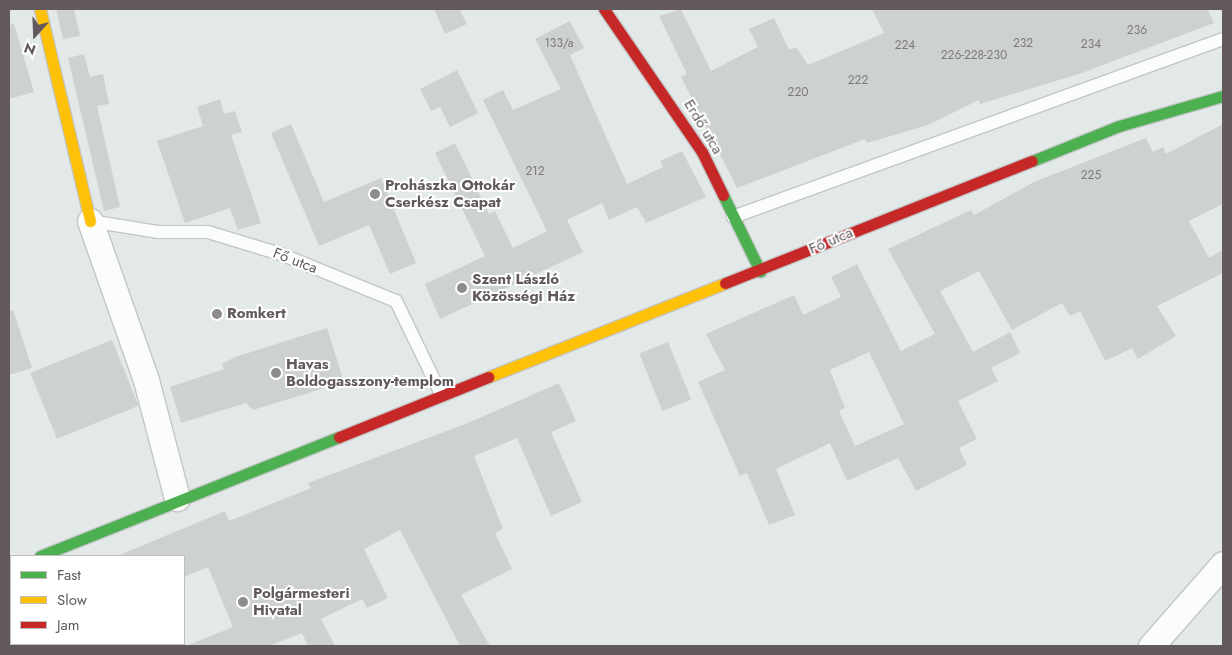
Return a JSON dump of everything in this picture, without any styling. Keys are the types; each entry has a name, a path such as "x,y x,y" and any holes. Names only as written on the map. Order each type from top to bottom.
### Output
{"main road":[{"path":"40,9 90,221"},
{"name":"Erdő utca","path":"604,9 693,137 760,271"},
{"name":"Fő utca","path":"42,555 177,498 760,271 1119,126 1223,96"}],"street":[{"path":"90,221 146,380 177,498"},
{"path":"1151,646 1223,564"}],"lane":[{"path":"733,217 1223,38"},
{"name":"Fő utca","path":"90,221 160,232 208,232 283,255 396,301 440,394"}],"building":[{"path":"56,9 74,9 80,36 63,39"},
{"path":"434,9 459,9 467,24 445,34"},
{"path":"681,9 711,71 758,47 749,29 774,18 789,50 796,47 808,65 884,33 872,9 1207,9 1214,23 1079,74 980,104 979,100 928,125 867,143 865,139 737,188 681,77 687,74 659,16"},
{"path":"570,21 584,48 570,55 627,184 663,167 660,161 682,151 706,197 646,223 637,207 609,220 602,203 567,220 583,252 440,319 425,284 485,256 435,153 455,143 489,214 495,211 513,248 547,231 483,100 503,90 513,110 561,89 535,39"},
{"path":"14,24 34,92 9,99 9,25"},
{"path":"84,54 90,77 103,74 109,104 97,106 120,207 104,211 68,58"},
{"path":"457,70 478,113 450,127 440,107 431,111 420,89"},
{"path":"220,99 224,114 235,111 242,132 231,135 261,223 238,230 230,208 185,223 157,141 203,126 197,107"},
{"path":"291,124 324,202 381,178 416,263 390,274 369,225 319,246 271,133"},
{"path":"1223,124 1223,204 1189,221 1209,258 1223,250 1223,273 1157,306 1176,336 1138,359 1132,348 1105,361 1080,311 1070,316 1062,303 1012,330 979,271 940,291 973,352 1010,332 1020,353 991,368 998,381 958,401 977,439 959,448 967,465 916,491 898,458 847,481 830,443 776,469 795,515 769,525 747,473 740,476 698,382 725,370 706,334 794,295 803,315 841,297 831,277 857,264 901,351 935,334 888,249 971,210 974,215 1034,182 1146,138 1153,152 1163,147 1166,154","holes":["869,352 904,424 855,446 839,411 845,408 830,370"]},
{"path":"13,310 32,368 9,375 9,311"},
{"name":"Havas Boldogasszony-templom","path":"327,328 344,382 253,410 246,403 181,423 170,387 224,369 222,364 235,357"},
{"path":"112,340 139,406 57,439 30,373"},
{"path":"668,342 691,399 662,411 639,354"},
{"path":"559,383 576,421 551,432 582,502 551,516 517,438 474,456 503,529 495,533 512,569 461,595 490,646 460,646 400,530 364,549 388,598 367,608 362,599 321,619 335,646 308,646 302,633 269,646 186,646 233,627 208,567 185,577 185,555 119,555 225,511 229,521 311,488 308,483 468,423"}],"traffic: fast":[{"path":"1032,161 1119,126 1223,96"},
{"path":"723,195 760,271"},
{"path":"43,555 339,437"}],"traffic: slow":[{"path":"40,9 90,221"},
{"path":"488,377 725,283"}],"traffic: jam":[{"path":"604,9 702,152 723,195"},
{"path":"725,283 1032,161"},
{"path":"339,437 488,377"}],"place":[{"name":"Prohászka Ottokár Cserkész Csapat","path":"375,194"},
{"name":"Szent László Közösségi Ház","path":"462,288"},
{"name":"Romkert","path":"217,314"},
{"name":"Havas Boldogasszony-templom","path":"276,373"},
{"name":"Polgármesteri Hivatal","path":"243,602"}]}
